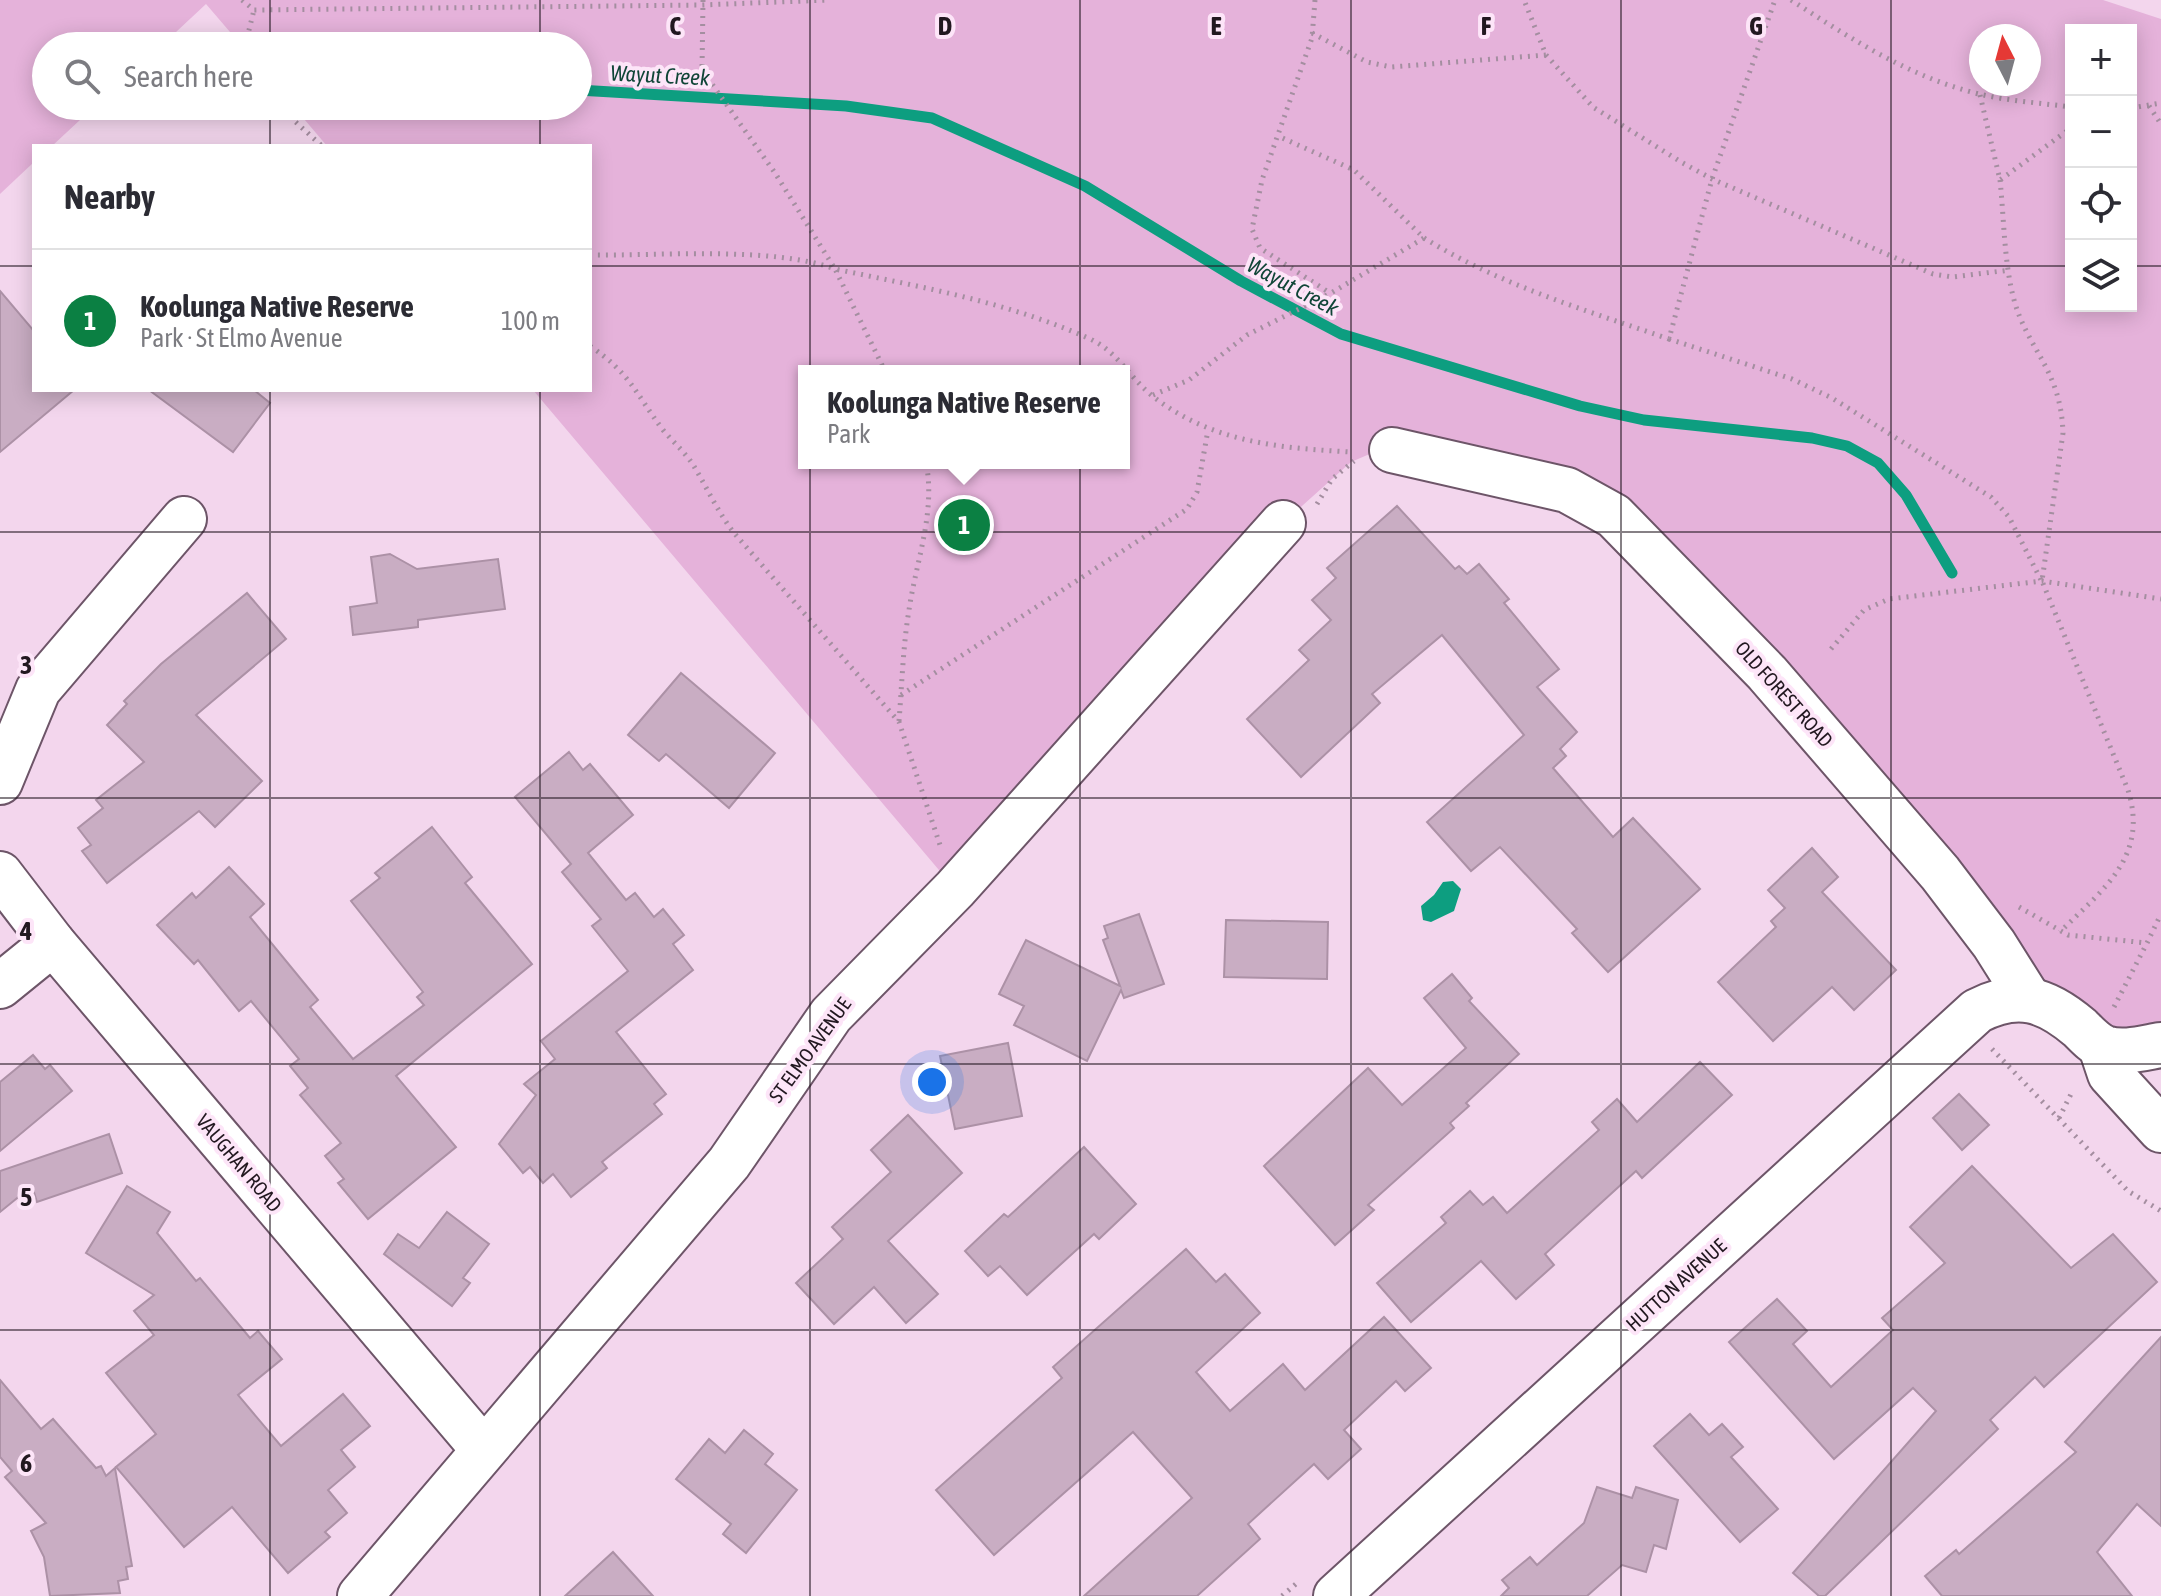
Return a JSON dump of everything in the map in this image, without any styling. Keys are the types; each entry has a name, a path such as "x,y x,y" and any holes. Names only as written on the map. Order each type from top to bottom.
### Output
{"street":[{"name":"OLD FOREST ROAD","path":"1381,451 1567,490 1614,516 1767,673 1930,861 1994,944 2028,998"},
{"path":"0,782 38,690 184,519"},
{"name":"ST ELMO AVENUE","path":"360,1596 729,1163 831,1015 955,889 1297,519"},
{"name":"VAUGHAN ROAD","path":"0,874 53,943 483,1449"},
{"path":"0,986 53,943"},
{"path":"2028,998 2106,1030 2122,1051 2161,1045"},
{"name":"HUTTON AVENUE","path":"1336,1596 1946,1037 1989,1005 2028,998"},
{"path":"2106,1030 2110,1074 2161,1130"}],"path":[{"path":"242,0 254,10 829,0"},
{"path":"1315,0 1311,33 1259,190 1252,229 1260,248 1331,293"},
{"path":"1524,0 1546,55 1593,107 1712,179 1933,274 1953,277 2010,270"},
{"path":"1669,339 1712,179 1775,0"},
{"path":"1791,0 1854,40 1921,76 1969,91"},
{"path":"703,2 702,70 775,173 835,269 882,365"},
{"path":"248,32 254,10"},
{"path":"1311,33 1367,62 1391,67 1546,55"},
{"path":"1980,96 2000,180 2013,296 2058,391 2062,414 2063,433 2042,581"},
{"path":"1988,96 2065,106"},
{"path":"2137,107 2161,103"},
{"path":"2149,106 2161,124"},
{"path":"293,120 320,144"},
{"path":"2000,180 2065,132"},
{"path":"1278,136 1354,170 1424,238 1469,266 1669,339 1792,379 1832,398 1991,497 2009,517 2042,581 2128,790 2134,819 2132,841 2118,872 2060,932"},
{"path":"1152,395 1189,380 1247,335 1331,293 1424,238"},
{"path":"592,255 805,259 835,269 991,303 1104,346 1123,365"},
{"path":"592,347 609,358 638,389 662,427 694,466 715,508 734,533 899,722 955,889"},
{"path":"1130,373 1152,395 1208,430 1272,447 1381,451"},
{"path":"901,695 1187,509 1197,492 1208,430"},
{"path":"1297,519 1338,472 1381,451"},
{"path":"899,722 908,612 928,509 930,483 927,469"},
{"path":"1831,649 1864,610 1889,599 2042,581 2161,599"},
{"path":"2015,905 2060,932 2147,943"},
{"path":"2106,1030 2161,914"},
{"path":"1989,1046 2128,1191 2161,1211"}],"shaded area":[{"path":"0,0 2103,0 2161,19 2161,1045 2101,1047 1627,528 1379,450 1351,462 1283,523 955,889 535,392 592,392 592,144 325,144 305,120 592,120 592,32 230,32 206,4 176,32 32,32 32,120 80,120 54,144 32,144 32,164 0,194"},
{"path":"1453,881 1461,889 1454,911 1431,922 1423,920 1421,906 1443,882"}],"building":[{"path":"0,291 32,329 32,392 72,392 0,452"},
{"path":"152,392 256,392 270,403 233,452"},
{"path":"1397,506 1455,569 1459,566 1467,574 1479,564 1509,599 1504,603 1559,669 1537,687 1577,732 1560,749 1566,756 1553,768 1613,837 1633,818 1700,889 1608,972 1572,933 1577,929 1500,847 1471,871 1427,822 1524,735 1442,635 1372,694 1380,703 1301,777 1247,719 1309,660 1299,650 1331,620 1312,600 1336,578 1327,568"},
{"path":"390,554 417,569 498,559 505,609 418,620 418,627 353,635 350,607 377,603 371,557"},
{"path":"247,593 286,639 196,715 262,781 215,827 199,811 107,883 82,851 91,845 78,828 103,808 96,800 144,762 107,725 127,704 124,701 161,664"},
{"path":"681,673 775,753 729,808 666,754 659,761 628,735"},
{"path":"569,752 583,770 590,764 633,815 588,853 626,900 635,893 654,917 663,909 684,935 673,944 693,970 616,1032 666,1094 654,1104 662,1114 602,1162 607,1168 571,1197 553,1174 543,1183 530,1167 523,1173 499,1144 536,1095 524,1084 555,1059 541,1041 628,971 592,926 601,919 562,872 571,864 515,797"},
{"path":"432,827 472,877 465,883 532,964 396,1076 456,1147 368,1219 338,1183 344,1179 325,1156 341,1143 300,1095 308,1088 290,1066 299,1059 251,1001 239,1011 198,960 194,964 157,925 192,893 196,898 229,867 264,904 250,917 318,1000 310,1007 353,1059 424,1005 417,997 423,992 351,901 380,878 375,873"},
{"path":"1812,848 1838,877 1822,892 1896,970 1854,1010 1832,987 1773,1041 1718,982 1776,927 1771,921 1785,908 1768,890"},
{"path":"1139,914 1164,984 1124,998 1121,990 1087,1061 1014,1025 1024,1006 999,994 1026,940 1120,986 1103,940 1108,938 1104,926"},
{"path":"1226,920 1328,922 1327,979 1224,977"},
{"path":"1452,974 1472,998 1469,1001 1519,1054 1466,1103 1469,1106 1450,1123 1454,1128 1368,1205 1374,1210 1335,1245 1264,1166 1368,1068 1402,1105 1466,1048 1424,998"},
{"path":"1008,1043 1022,1116 955,1129 940,1056"},
{"path":"33,1055 45,1069 50,1065 72,1091 0,1151 0,1082"},
{"path":"1700,1062 1732,1095 1642,1178 1636,1171 1545,1254 1554,1265 1516,1299 1481,1261 1411,1322 1377,1283 1446,1223 1441,1217 1470,1191 1483,1205 1493,1197 1507,1213 1599,1130 1592,1122 1617,1099 1637,1122"},
{"path":"1959,1094 1989,1125 1962,1150 1933,1118"},
{"path":"908,1115 962,1173 888,1241 938,1294 906,1323 874,1287 834,1324 796,1283 843,1239 832,1227 891,1172 871,1150"},
{"path":"109,1134 122,1173 37,1202 32,1186 0,1212 0,1171"},
{"path":"1084,1147 1136,1204 1099,1239 1094,1234 1027,1295 1000,1266 988,1276 965,1251 1004,1214 1008,1217"},
{"path":"1972,1166 2071,1268 2113,1234 2157,1282 2044,1387 2035,1377 1990,1420 1998,1429 1825,1596 1819,1596 1793,1573 1936,1411 1913,1388 1834,1459 1729,1342 1777,1299 1807,1331 1793,1344 1831,1387 1893,1330 1882,1318 1945,1263 1910,1227"},
{"path":"127,1186 170,1212 157,1233 196,1281 200,1278 250,1338 258,1331 282,1359 238,1395 281,1446 343,1394 370,1426 341,1450 355,1467 328,1490 347,1513 325,1532 330,1537 288,1573 232,1507 184,1547 116,1467 156,1434 106,1373 154,1335 134,1311 154,1295 86,1253"},
{"path":"447,1212 489,1244 463,1278 470,1283 452,1306 384,1254 398,1234 419,1248"},
{"path":"1186,1249 1216,1282 1225,1274 1260,1313 1196,1372 1230,1411 1283,1364 1305,1390 1384,1317 1431,1368 1405,1391 1396,1381 1344,1430 1361,1449 1328,1479 1314,1464 1248,1524 1260,1539 1197,1596 1084,1596 1192,1498 1133,1432 994,1555 936,1490 1062,1378 1053,1367"},
{"path":"2161,1337 2161,1526 2137,1504 2097,1552 2132,1596 1942,1596 1925,1576 1956,1550 1959,1554 2076,1452 2065,1442"},
{"path":"0,1380 41,1429 53,1419 96,1468 101,1466 106,1476 115,1468 132,1566 126,1567 128,1579 118,1581 120,1593 50,1596 44,1557 31,1531 46,1523 5,1477 12,1471 0,1457"},
{"path":"1690,1414 1709,1435 1722,1424 1743,1447 1731,1457 1778,1509 1740,1542 1654,1446"},
{"path":"744,1430 773,1454 765,1464 797,1490 746,1553 723,1534 731,1524 676,1479 709,1439 725,1453"},
{"path":"1597,1487 1632,1498 1636,1487 1678,1500 1666,1549 1654,1545 1646,1572 1622,1565 1587,1596 1501,1596 1509,1588 1502,1580 1530,1557 1537,1565 1584,1523"},
{"path":"613,1552 653,1596 565,1596"}],"waterway":[{"name":"Wayut Creek","path":"592,91 846,106 932,118 1085,186 1241,281 1341,334 1580,406 1644,420 1812,438 1847,446 1878,463 1906,495 1952,573"}],"place":[{"name":"Koolunga Native Reserve","path":"964,525"}]}
